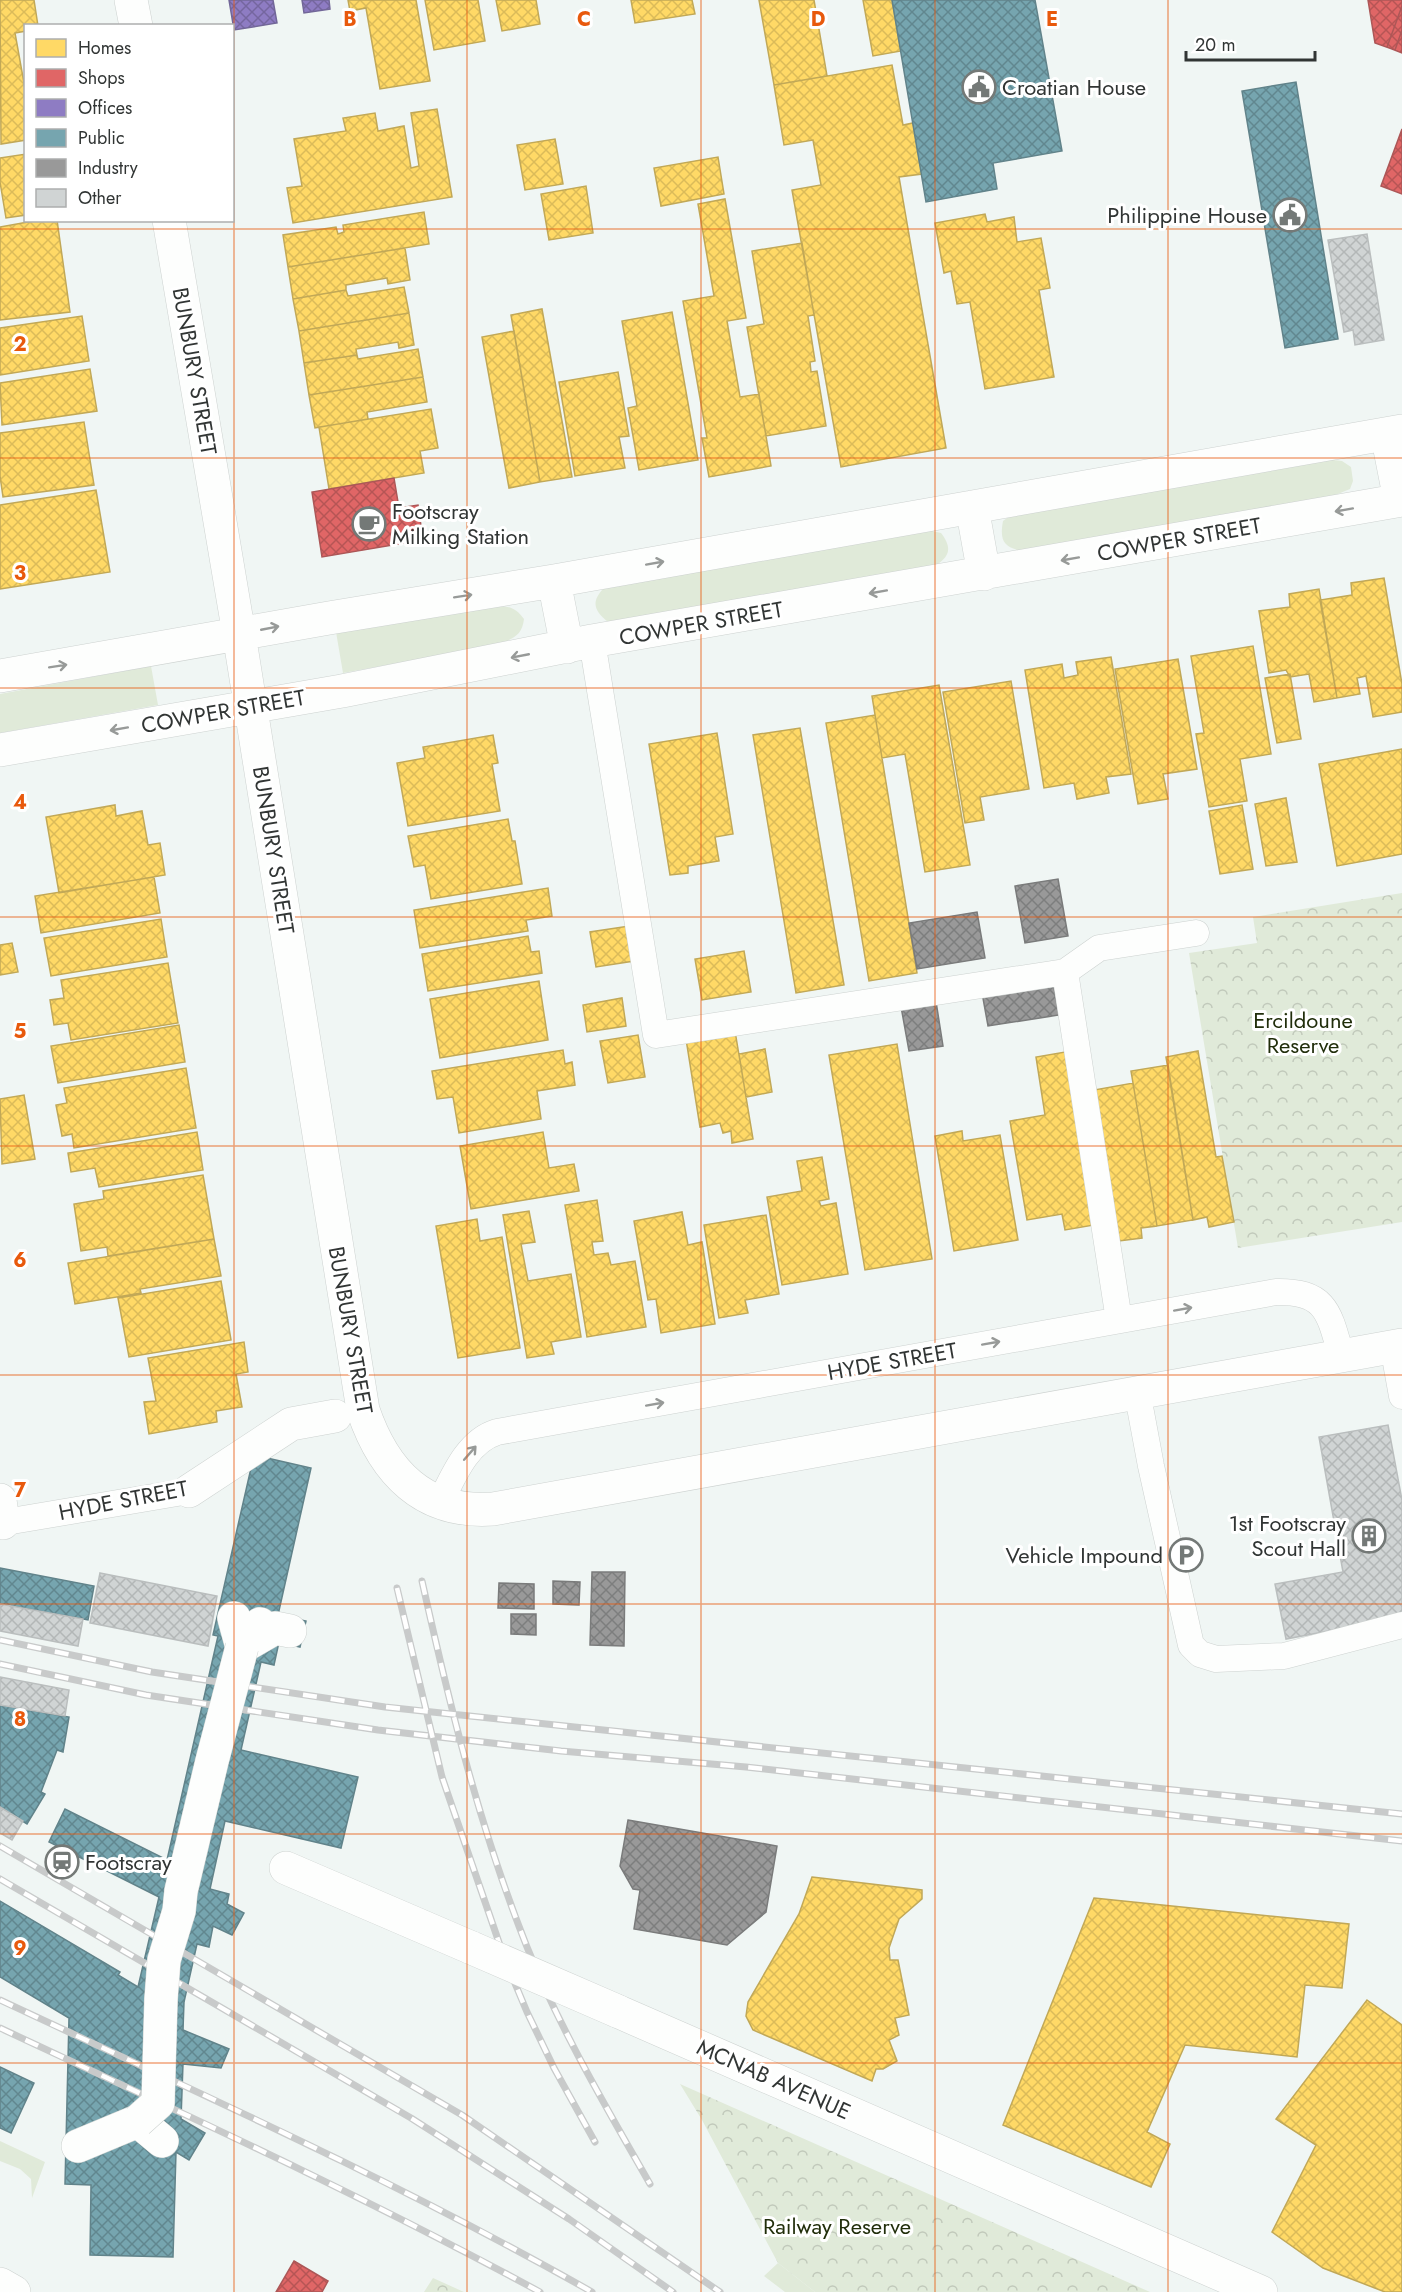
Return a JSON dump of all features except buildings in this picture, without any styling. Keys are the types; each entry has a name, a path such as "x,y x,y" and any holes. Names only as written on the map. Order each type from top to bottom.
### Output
{"street":[{"path":"131,0 136,24"},
{"name":"BUNBURY STREET","path":"169,222 239,634 363,1410 378,1447 395,1473 411,1488 440,1503"},
{"path":"0,676 1394,433 1401,500"},
{"name":"COWPER STREET","path":"0,750 342,691 579,644 1401,500"},
{"path":"972,507 984,574"},
{"path":"554,581 579,644"},
{"path":"440,1503 462,1509 493,1509 946,1428 1137,1391 1397,1346"},
{"name":"HYDE STREET","path":"189,1491 291,1424 335,1416"},
{"path":"78,2146 150,2131 158,2103 164,1960 179,1911 212,1761 257,1630"},
{"name":"MCNAB AVENUE","path":"286,1868 1261,2292"}],"lane":[{"path":"579,644 656,1035 1065,972 1098,948 1196,933"},
{"path":"1065,972 1119,1320"},
{"name":"HYDE STREET","path":"440,1503 468,1454 484,1438 497,1432 1276,1292 1302,1293 1314,1298 1323,1306 1341,1355"},
{"path":"1397,1346 1402,1396"},
{"path":"1137,1391 1151,1466 1191,1645 1200,1654 1216,1659 1284,1656 1402,1625"},
{"name":"HYDE STREET","path":"1,1516 189,1491"}],"green space":[{"path":"1325,459 1342,461 1351,467 1353,481 1350,489 1328,498 1026,552 1008,546 1002,535 1003,521 1014,513"},
{"path":"928,530 941,533 948,545 945,558 930,569 608,622 596,606 597,598 603,589"},
{"path":"493,606 510,608 517,611 524,619 522,629 517,635 501,644 343,673 336,632"},
{"path":"151,666 158,705 0,733 0,694"},
{"name":"Ercildoune Reserve","path":"1402,893 1402,1222 1238,1248 1189,953 1257,943 1253,917"},
{"name":"Railway Reserve","path":"680,2084 1150,2292 815,2292 778,2263 702,2120"},
{"path":"0,2141 45,2162 32,2198 31,2179 20,2169 0,2161"},
{"path":"778,2263 815,2292 785,2292 764,2276"},
{"path":"433,2278 464,2292 424,2292"}],"railway":[{"path":"422,1581 467,1766 494,1856 527,1947 584,2067 650,2184"},
{"path":"397,1588 442,1777 504,1957 554,2068 595,2142"},
{"path":"0,1640 152,1672 385,1707 1402,1814"},
{"path":"0,1664 146,1695 378,1730 561,1751 746,1767 1402,1841"},
{"path":"0,1846 462,2115 720,2292"},
{"path":"0,1879 411,2118 569,2219 673,2292"},
{"path":"0,2000 373,2176 592,2292"},
{"path":"0,2028 340,2189 540,2292"}],"place":[{"name":"Croatian House","path":"979,87"},
{"name":"Philippine House","path":"1290,215"},
{"name":"Footscray Milking Station","path":"369,524"},
{"name":"1st Footscray Scout Hall","path":"1369,1536"},
{"name":"Vehicle Impound","path":"1186,1555"},
{"name":"Footscray","path":"62,1862"}]}
